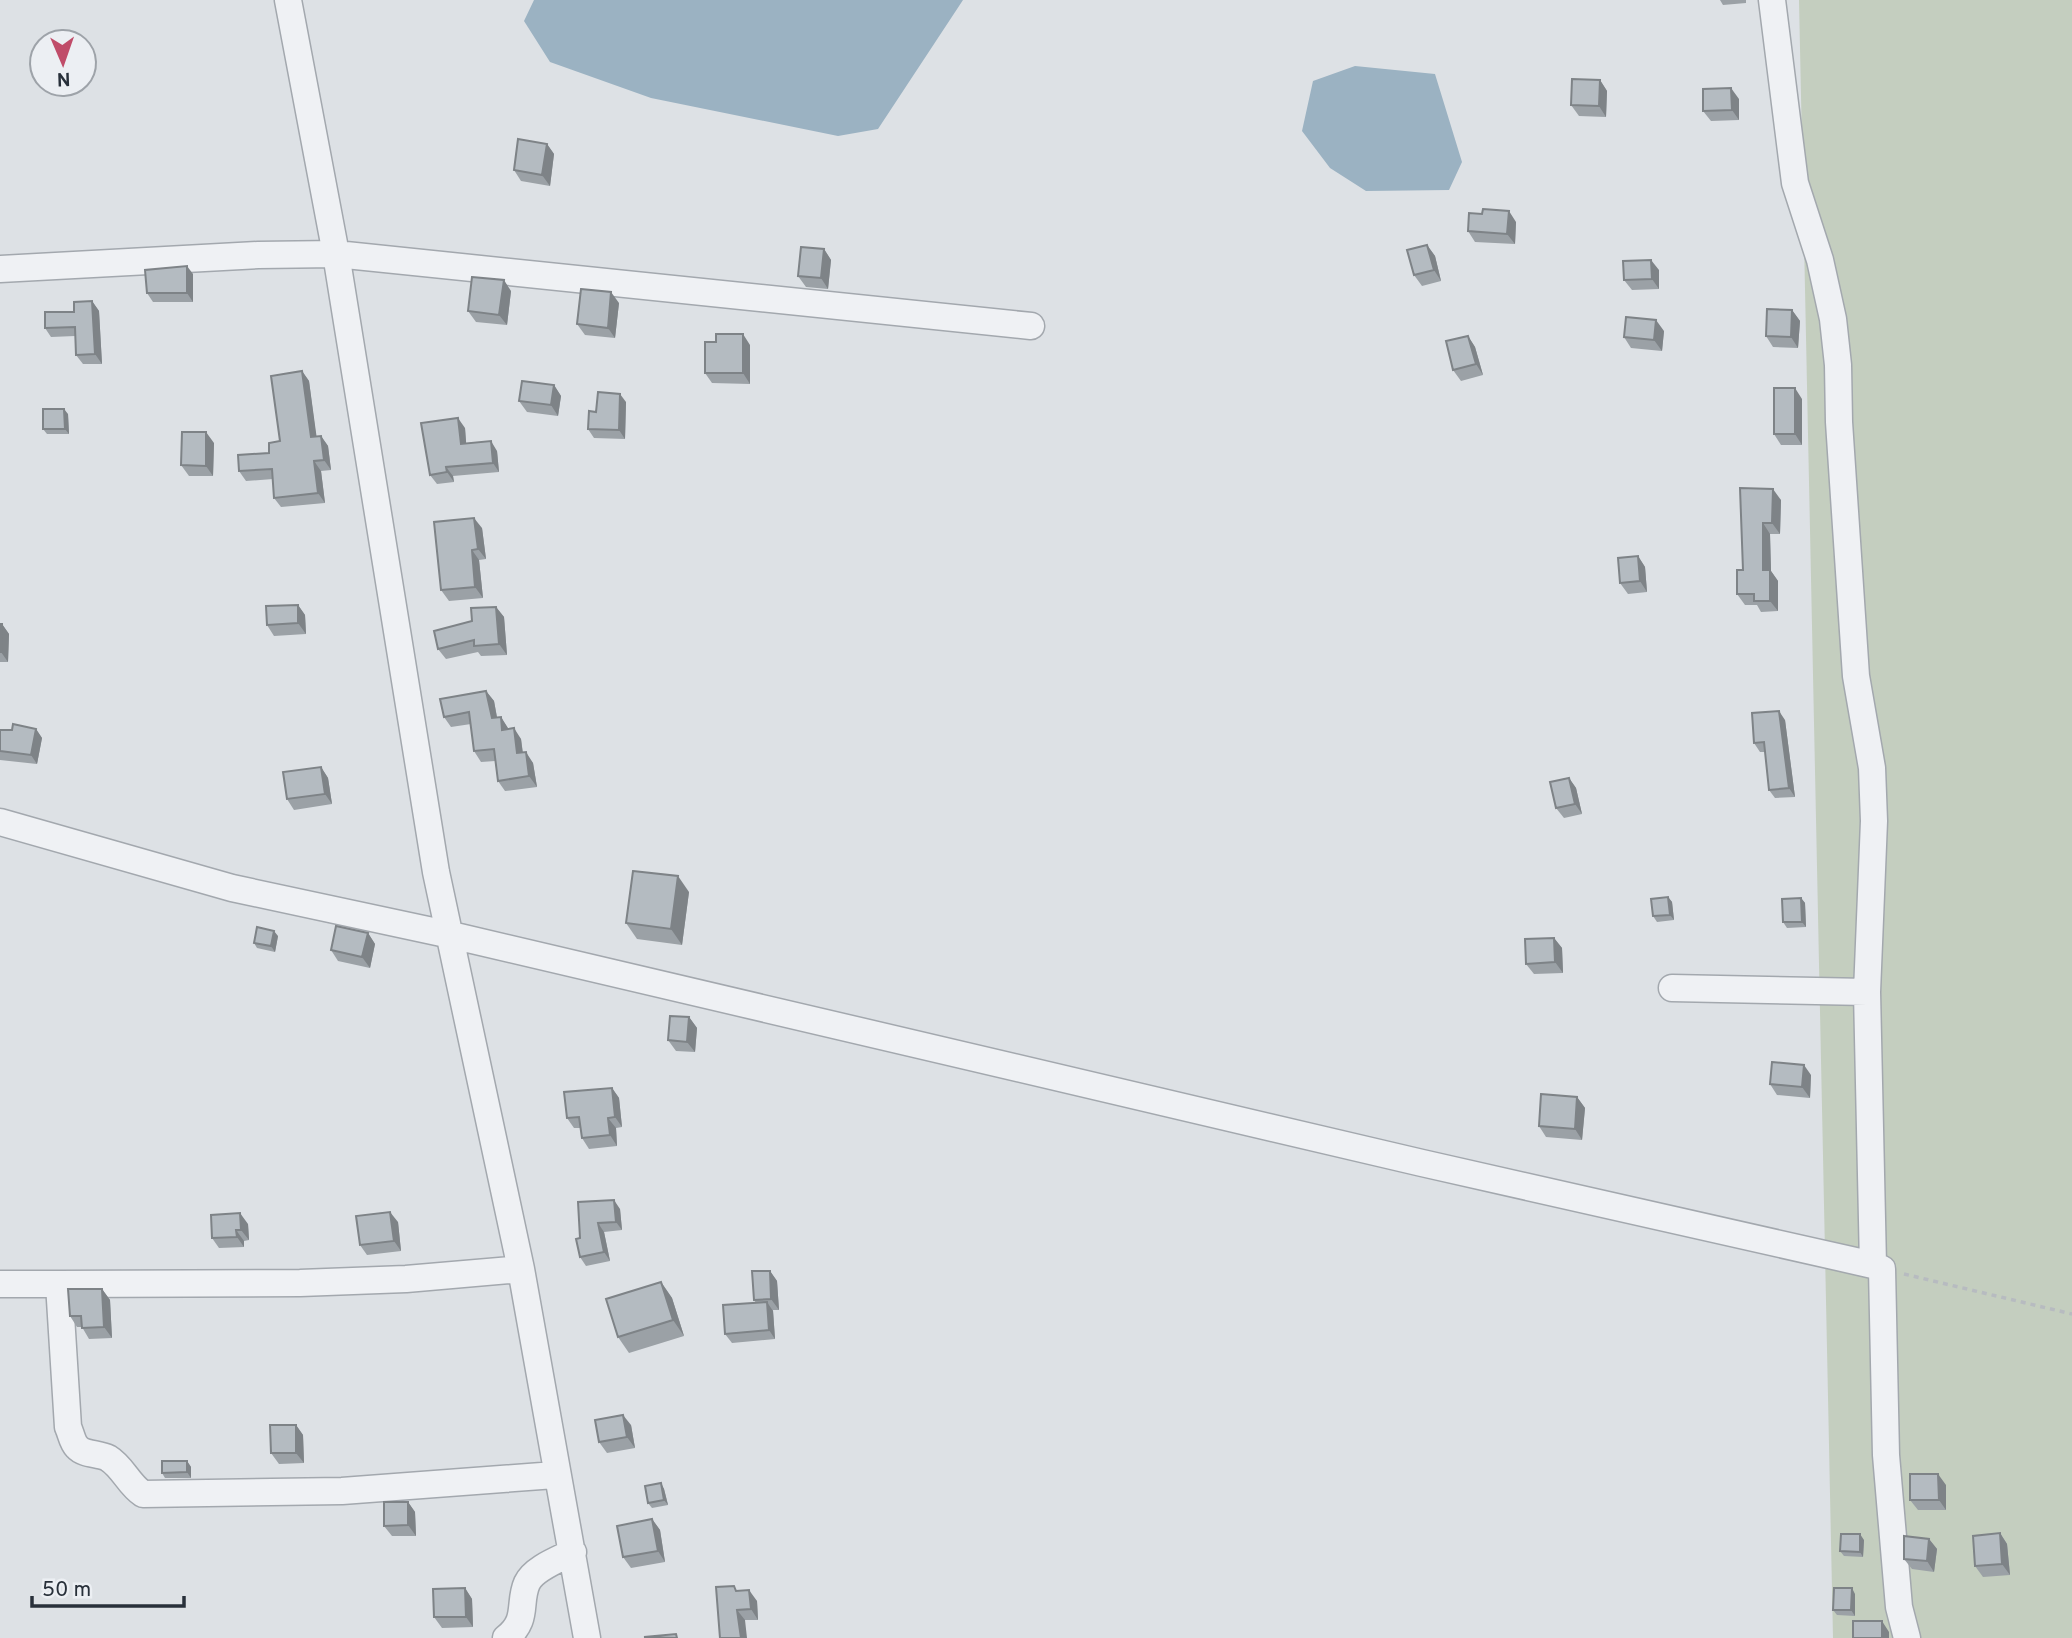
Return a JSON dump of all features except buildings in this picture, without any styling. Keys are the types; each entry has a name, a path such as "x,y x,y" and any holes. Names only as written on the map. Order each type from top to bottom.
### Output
{"street":[{"path":"288,0 336,254 436,872 521,1269 555,1475 573,1552 587,1638"},
{"path":"1772,0 1796,183 1820,260 1833,318 1838,365 1839,422 1856,677 1871,768 1874,821 1867,992 1878,1267 1887,1469 1899,1606 1907,1638"},
{"path":"0,269 258,255 336,254 1031,326"},
{"path":"0,822 232,888 451,935 1878,1267"},
{"path":"1672,988 1867,992"},
{"path":"0,1284 300,1283 405,1279 521,1269"},
{"path":"59,1284 68,1427 72,1439 76,1447 108,1458 117,1465 129,1483 143,1494 342,1492 555,1475"},
{"path":"506,1638 519,1622 527,1583 536,1573 573,1552"}],"path":[{"path":"1878,1267 2072,1314"}],"green space":[{"path":"1799,0 2072,0 2072,1638 1833,1638"}],"water":[{"path":"534,0 963,0 878,129 838,136 651,98 550,62 524,21"},
{"path":"1355,66 1435,74 1462,162 1449,190 1366,191 1330,168 1302,131 1313,81"}]}
